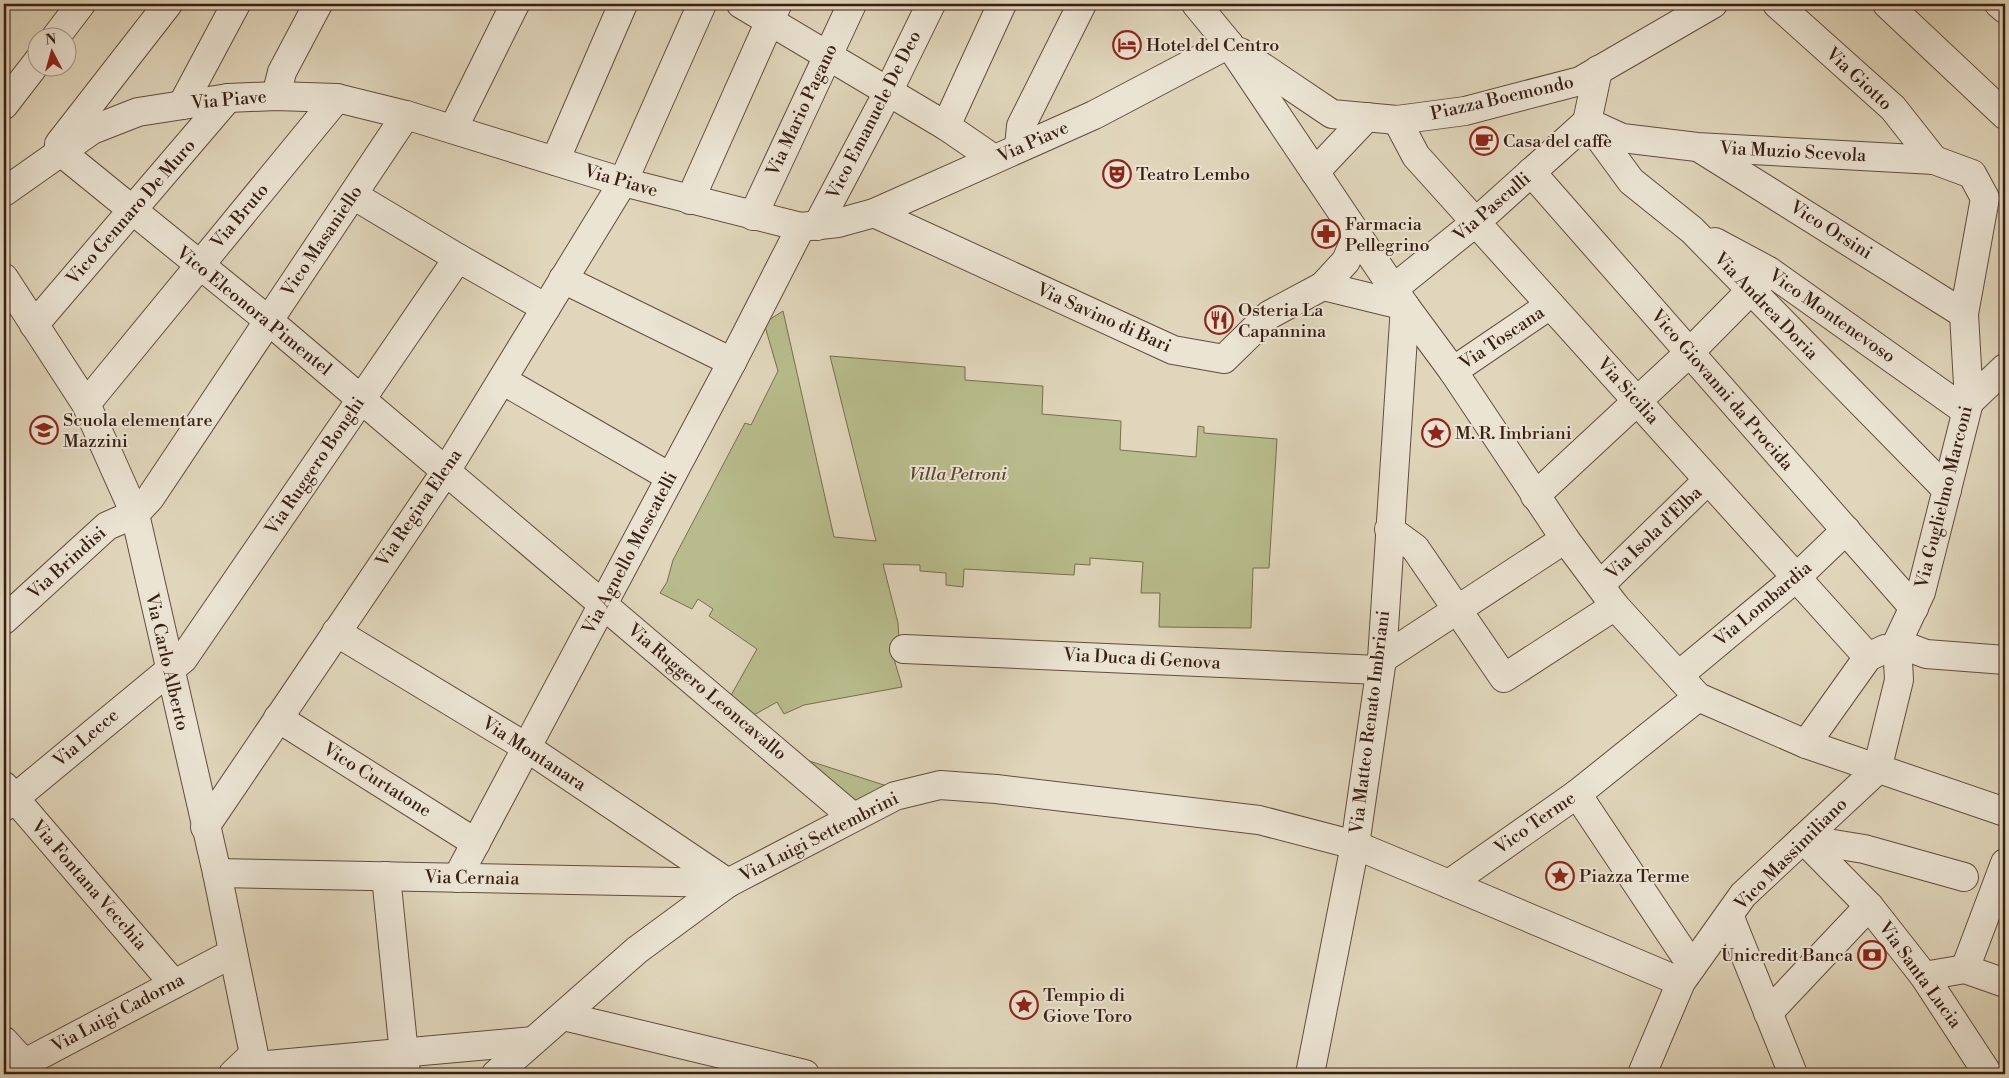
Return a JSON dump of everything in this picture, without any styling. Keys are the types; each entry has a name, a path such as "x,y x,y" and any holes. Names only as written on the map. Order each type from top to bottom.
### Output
{"street":[{"path":"63,28 81,4"},
{"path":"61,152 59,144 168,4"},
{"path":"182,105 236,4"},
{"path":"276,96 282,72 318,4"},
{"path":"453,129 515,4"},
{"path":"555,161 623,4"},
{"name":"Via Regina Elena","path":"205,827 446,470 623,182 702,4"},
{"path":"741,4 773,12 827,56 946,126 994,159"},
{"name":"Via Mario Pagano","path":"753,216 852,4"},
{"name":"Vico Emanuele De Deo","path":"809,226 888,92 931,4"},
{"path":"946,126 1002,4"},
{"path":"1019,147 1021,126 1082,4"},
{"path":"1196,4 1229,44 1399,297 1453,371 1565,539 1607,596 1698,697 1806,744 1877,770 2005,812"},
{"path":"1598,70 1713,4"},
{"name":"Via Giotto","path":"1778,4 1892,108 1934,160"},
{"path":"1887,4 2005,115"},
{"path":"1999,4 2005,9"},
{"path":"690,200 773,12"},
{"name":"Via Piave","path":"4,192 92,130 138,112 228,98 276,96 337,98 406,115 623,182 753,216 809,226 838,224 874,214 1019,147 1094,115 1229,44"},
{"name":"Piazza Boemondo","path":"1229,44 1332,114 1397,120 1466,110 1580,81 1598,70"},
{"name":"Piazza Boemondo","path":"1587,122 1598,70"},
{"path":"4,105 28,74"},
{"name":"Vico Gennaro De Muro","path":"34,325 228,98"},
{"name":"Via Bruto","path":"86,404 198,265 337,98"},
{"name":"Vico Masaniello","path":"135,514 150,498 406,115"},
{"path":"1315,172 1367,117"},
{"name":"Via Sicilia","path":"1397,120 1416,156 1868,657"},
{"name":"Via Muzio Scevola","path":"1587,122 1622,138 1697,147 1934,160 1972,174 1985,198"},
{"name":"Via Pasculli","path":"1399,297 1476,222 1587,122"},
{"name":"Via Andrea Doria","path":"1587,122 1631,181 1760,281 1947,490"},
{"name":"Vico Orsini","path":"1697,147 1964,314"},
{"name":"Vico Eleonora Pimentel","path":"61,152 268,321 446,470"},
{"name":"Vico Giovanni da Procida","path":"1531,172 1914,608"},
{"path":"352,195 546,308"},
{"name":"Via Guglielmo Marconi","path":"1877,770 1899,680 1897,644 1921,592 1967,406 1964,314 1985,198"},
{"name":"Via Savino di Bari","path":"874,214 1173,350 1224,359 1269,315 1323,286 1346,261 1357,235"},
{"name":"Via Agnello Moscatelli","path":"457,878 732,362 809,226"},
{"name":"Via Ruggero Bonghi","path":"169,670 183,659 458,258"},
{"name":"Via Carlo Alberto","path":"4,278 86,404 135,514 240,982 250,1067"},
{"path":"563,279 732,362"},
{"path":"1535,496 1636,400 1689,353 1760,281"},
{"name":"Vico Montenevoso","path":"1760,281 1967,406"},
{"path":"1323,286 1399,297"},
{"name":"Via Matteo Renato Imbriani","path":"1310,1074 1355,845 1381,664 1399,297"},
{"name":"Via Toscana","path":"1453,371 1550,305"},
{"path":"1967,406 2005,368"},
{"path":"502,380 670,478"},
{"name":"Via Ruggero Leoncavallo","path":"446,470 853,817"},
{"name":"Via Isola d'Elba","path":"1458,608 1504,678 1607,596 1708,480"},
{"name":"Via Brindisi","path":"4,620 106,526 135,514"},
{"path":"1389,529 1416,548 1458,608"},
{"name":"Via Lombardia","path":"1679,675 1797,577 1846,530"},
{"path":"1381,664 1458,608 1565,539"},
{"name":"Via Montanara","path":"336,632 526,747 728,883"},
{"path":"1806,744 1868,657 1897,644 1926,654 2005,660"},
{"name":"Via Duca di Genova","path":"904,649 1381,664"},
{"name":"Via Lecce","path":"7,797 169,670"},
{"name":"Vico Terme","path":"1449,884 1577,794 1698,697"},
{"name":"Vico Curtatone","path":"278,718 476,843"},
{"name":"Vico Massimiliano","path":"1642,1074 1686,974 1743,895 1877,770"},
{"name":"Via Luigi Settembrini","path":"496,1074 637,950 728,883 895,796 940,785 996,789 1258,820 1355,845"},
{"path":"1577,794 1686,974"},
{"name":"Via Fontana Vecchia","path":"7,797 174,984"},
{"path":"1802,839 1864,849 1964,877"},
{"name":"Via Santa Lucia","path":"1802,839 1869,906 1924,976 1988,1074"},
{"path":"1355,845 1449,884 1686,974"},
{"path":"1965,969 2005,864"},
{"name":"Via Cernaia","path":"217,873 728,883"},
{"path":"386,876 405,1064"},
{"path":"1768,1013 1869,906"},
{"path":"1729,915 1792,1074"},
{"name":"Via Luigi Cadorna","path":"14,1068 233,953"},
{"path":"1924,976 1965,969 2005,983"},
{"path":"563,1016 805,1074"},
{"path":"4,1041 14,1068"},
{"path":"250,1067 405,1064 533,1041"}],"green space":[{"name":"Villa Petroni","path":"783,311 834,537 876,541 830,356 965,367 965,380 1043,386 1042,414 1121,421 1120,450 1196,457 1198,426 1204,427 1204,433 1277,439 1269,568 1253,568 1251,628 1159,627 1160,593 1141,593 1143,562 1090,558 1090,565 1075,564 1074,575 964,569 963,587 946,585 946,573 920,571 920,565 883,564 898,623 900,652 893,653 902,687 804,705 784,714 777,702 752,716 730,697 757,649 709,616 713,609 698,599 692,609 660,593 667,582 673,560 745,423 751,425 778,371 764,323"},
{"path":"800,758 887,786 854,803"}],"place":[{"name":"Hotel del Centro","path":"1127,45"},
{"name":"Casa del caffè","path":"1484,141"},
{"name":"Teatro Lembo","path":"1117,174"},
{"name":"Farmacia Pellegrino","path":"1326,234"},
{"name":"Osteria La Capannina","path":"1219,320"},
{"name":"Scuola elementare Mazzini","path":"44,430"},
{"name":"M. R. Imbriani","path":"1436,433"},
{"name":"Piazza Terme","path":"1560,876"},
{"name":"Unicredit Banca","path":"1872,955"},
{"name":"Tempio di Giove Toro","path":"1024,1005"}]}
